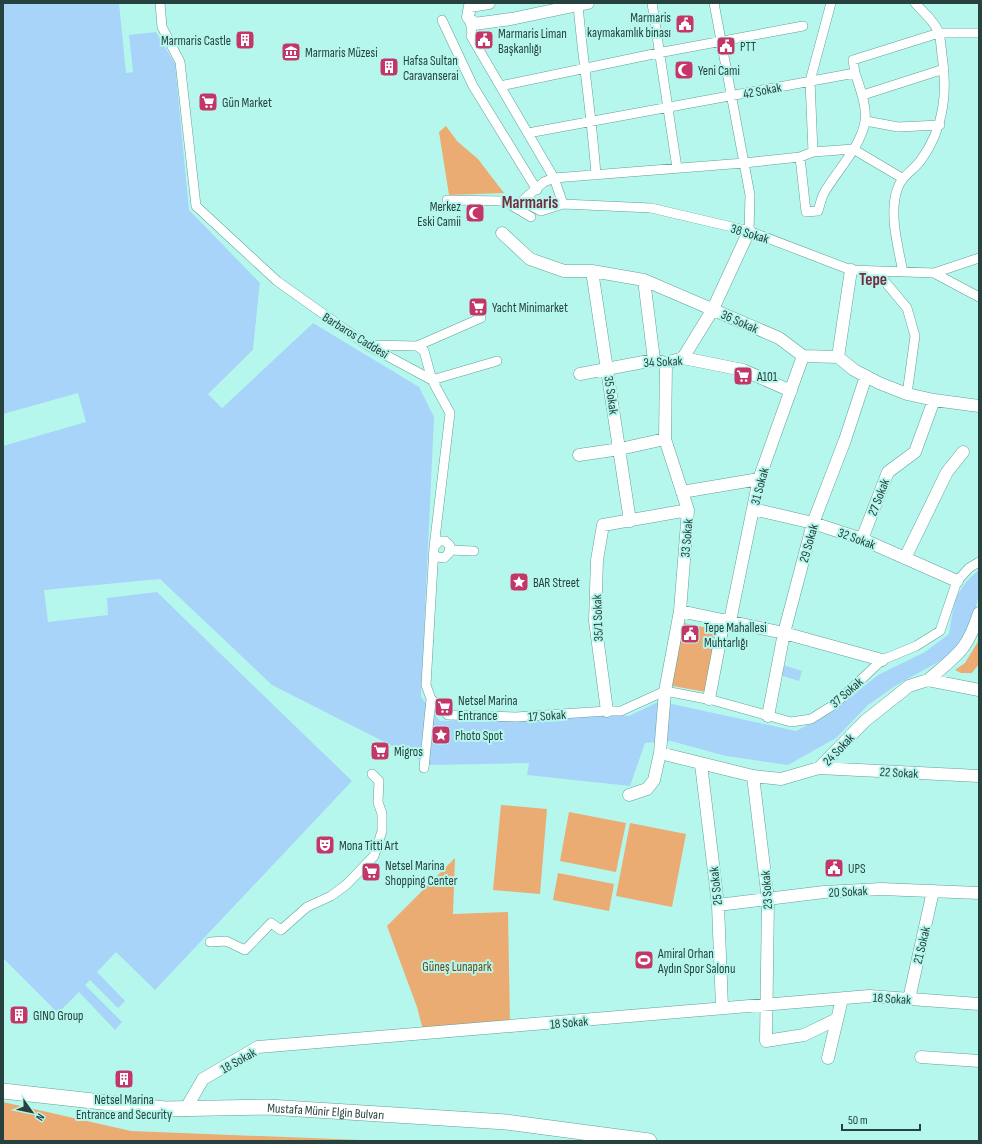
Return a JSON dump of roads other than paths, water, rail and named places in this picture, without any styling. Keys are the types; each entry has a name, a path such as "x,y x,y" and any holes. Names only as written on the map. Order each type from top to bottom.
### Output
{"street":[{"name":"Barbaros Caddesi","path":"160,3 162,27 180,62 196,206 277,281 367,345 432,380"},
{"path":"488,3 468,4 467,12 470,20 471,36 554,178 563,204 541,211 522,200 537,190 544,182 554,178 744,163 800,157 813,152 853,149 902,178"},
{"path":"652,3 658,53 677,168"},
{"path":"683,358 713,309 749,231 750,196 730,96 714,3"},
{"path":"813,152 810,81 831,3"},
{"path":"903,272 894,221 896,191 902,178 921,161 940,125 945,105 944,69 939,33 931,20 915,3"},
{"path":"470,20 474,24 490,23 583,4 584,69 592,122 596,175"},
{"path":"442,20 473,86 537,190"},
{"path":"500,86 658,53 803,26"},
{"path":"800,157 806,212 818,211 824,194 853,149 866,121 863,95 855,74 853,60 939,33 979,33"},
{"path":"863,95 944,69"},
{"name":"42 Sokak","path":"528,133 855,74"},
{"path":"866,121 898,127 940,125"},
{"path":"447,200 504,201 531,216"},
{"name":"38 Sokak","path":"563,204 650,208 749,231 851,270 934,273"},
{"name":"36 Sokak","path":"502,233 530,259 564,271 592,271 644,280 778,338 803,356"},
{"path":"934,273 979,258"},
{"path":"838,357 851,270"},
{"name":"35 Sokak","path":"592,271 608,367 630,521"},
{"path":"876,271 907,308 915,336 907,394"},
{"path":"934,273 979,297"},
{"path":"644,280 654,360"},
{"path":"367,345 417,346 481,318"},
{"path":"417,346 424,350 432,380 450,413 434,550 426,685 431,699 424,768"},
{"path":"803,356 838,357 854,370 879,383 907,394 934,400 979,406"},
{"name":"31 Sokak","path":"709,699 759,479 803,356"},
{"name":"34 Sokak","path":"580,374 608,367 654,360 666,363 683,358 743,370 791,391"},
{"path":"432,380 498,360"},
{"name":"33 Sokak","path":"629,795 647,789 654,780 660,750 665,695 680,612 688,510 665,439 666,363"},
{"name":"29 Sokak","path":"768,716 784,633 813,523 845,440 866,376"},
{"name":"27 Sokak","path":"862,539 888,472 915,452 934,400"},
{"path":"579,455 620,449 665,439"},
{"path":"905,558 947,472 963,452"},
{"path":"682,492 759,479"},
{"name":"32 Sokak","path":"753,509 813,523 862,539 957,581"},
{"path":"630,521 688,510"},
{"name":"35/1 Sokak","path":"607,711 595,621 597,560 603,525 630,521"},
{"path":"439,541 445,541 450,546 449,553 444,558 438,557 434,550 439,541"},
{"path":"449,550 474,551"},
{"name":"37 Sokak","path":"665,695 709,699 792,722 811,719 835,704 882,660 916,646 940,631 957,581 969,568 979,562"},
{"path":"680,612 727,620 784,633 882,660"},
{"path":"928,680 963,651 972,635 979,613"},
{"name":"24 Sokak","path":"660,750 701,764 753,776 781,780 820,768 870,717 909,686 928,680 977,686"},
{"name":"17 Sokak","path":"431,699 448,715 516,717 621,711 665,695"},
{"name":"25 Sokak","path":"701,764 718,905 722,1008"},
{"name":"22 Sokak","path":"820,768 979,776"},
{"path":"210,942 226,941 245,950 271,923 281,930 307,907 331,896 354,878 377,850 382,831 382,814 378,802 379,781 372,774"},
{"name":"23 Sokak","path":"753,776 768,900 766,1041 804,1035 837,1019"},
{"name":"20 Sokak","path":"718,905 824,892 867,890 979,893"},
{"name":"21 Sokak","path":"908,999 933,891"},
{"name":"18 Sokak","path":"185,1110 203,1079 258,1047 869,996 979,1004"},
{"path":"828,1058 842,998"},
{"path":"921,1057 979,1060"},
{"name":"Mustafa Münir Elgin Bulvarı","path":"3,1091 165,1109 185,1110 268,1107 506,1122 649,1141"}],"water":[{"path":"3,3 119,3 126,73 133,72 129,35 156,32 175,64 189,210 260,283 253,350 209,394 222,408 313,323 419,387 434,417 421,697 440,721 530,718 531,712 629,716 656,703 672,704 796,731 832,712 878,675 925,652 949,634 956,598 964,584 979,570 979,593 972,625 956,652 895,686 868,705 836,738 788,765 726,756 671,741 645,743 630,786 527,775 529,763 430,765 272,685 262,694 352,781 155,990 116,952 97,972 125,1001 118,1008 90,980 85,985 122,1022 115,1030 79,992 58,1013 3,958"},
{"path":"783,665 802,671 799,681 780,675"}],"place":[{"name":"Marmaris kaymakamlık binası","path":"685,24"},
{"name":"Marmaris Castle","path":"245,40"},
{"name":"Marmaris Liman Başkanlığı","path":"484,40"},
{"name":"PTT","path":"726,46"},
{"name":"Marmaris Müzesi","path":"291,52"},
{"name":"Hafsa Sultan Caravanserai","path":"389,67"},
{"name":"Yeni Cami","path":"684,70"},
{"name":"Gün Market","path":"208,102"},
{"name":"Merkez Eski Camii","path":"475,213"},
{"name":"Yacht Minimarket","path":"478,307"},
{"name":"A101","path":"743,376"},
{"name":"BAR Street","path":"519,582"},
{"name":"Tepe Mahallesi Muhtarlığı","path":"690,634"},
{"name":"Netsel Marina Entrance","path":"444,707"},
{"name":"Photo Spot","path":"441,735"},
{"name":"Migros","path":"380,751"},
{"name":"Mona Titti Art","path":"325,845"},
{"name":"UPS","path":"834,868"},
{"name":"Netsel Marina Shopping Center","path":"371,872"},
{"name":"Amiral Orhan Aydın Spor Salonu","path":"644,960"},
{"name":"GINO Group","path":"19,1015"},
{"name":"Netsel Marina Entrance and Security","path":"124,1079"}],"district":[{"name":"Marmaris","path":"530,202"},
{"name":"Tepe","path":"873,279"}],"park label":[{"name":"Güneş Lunapark","path":"457,966"}]}
